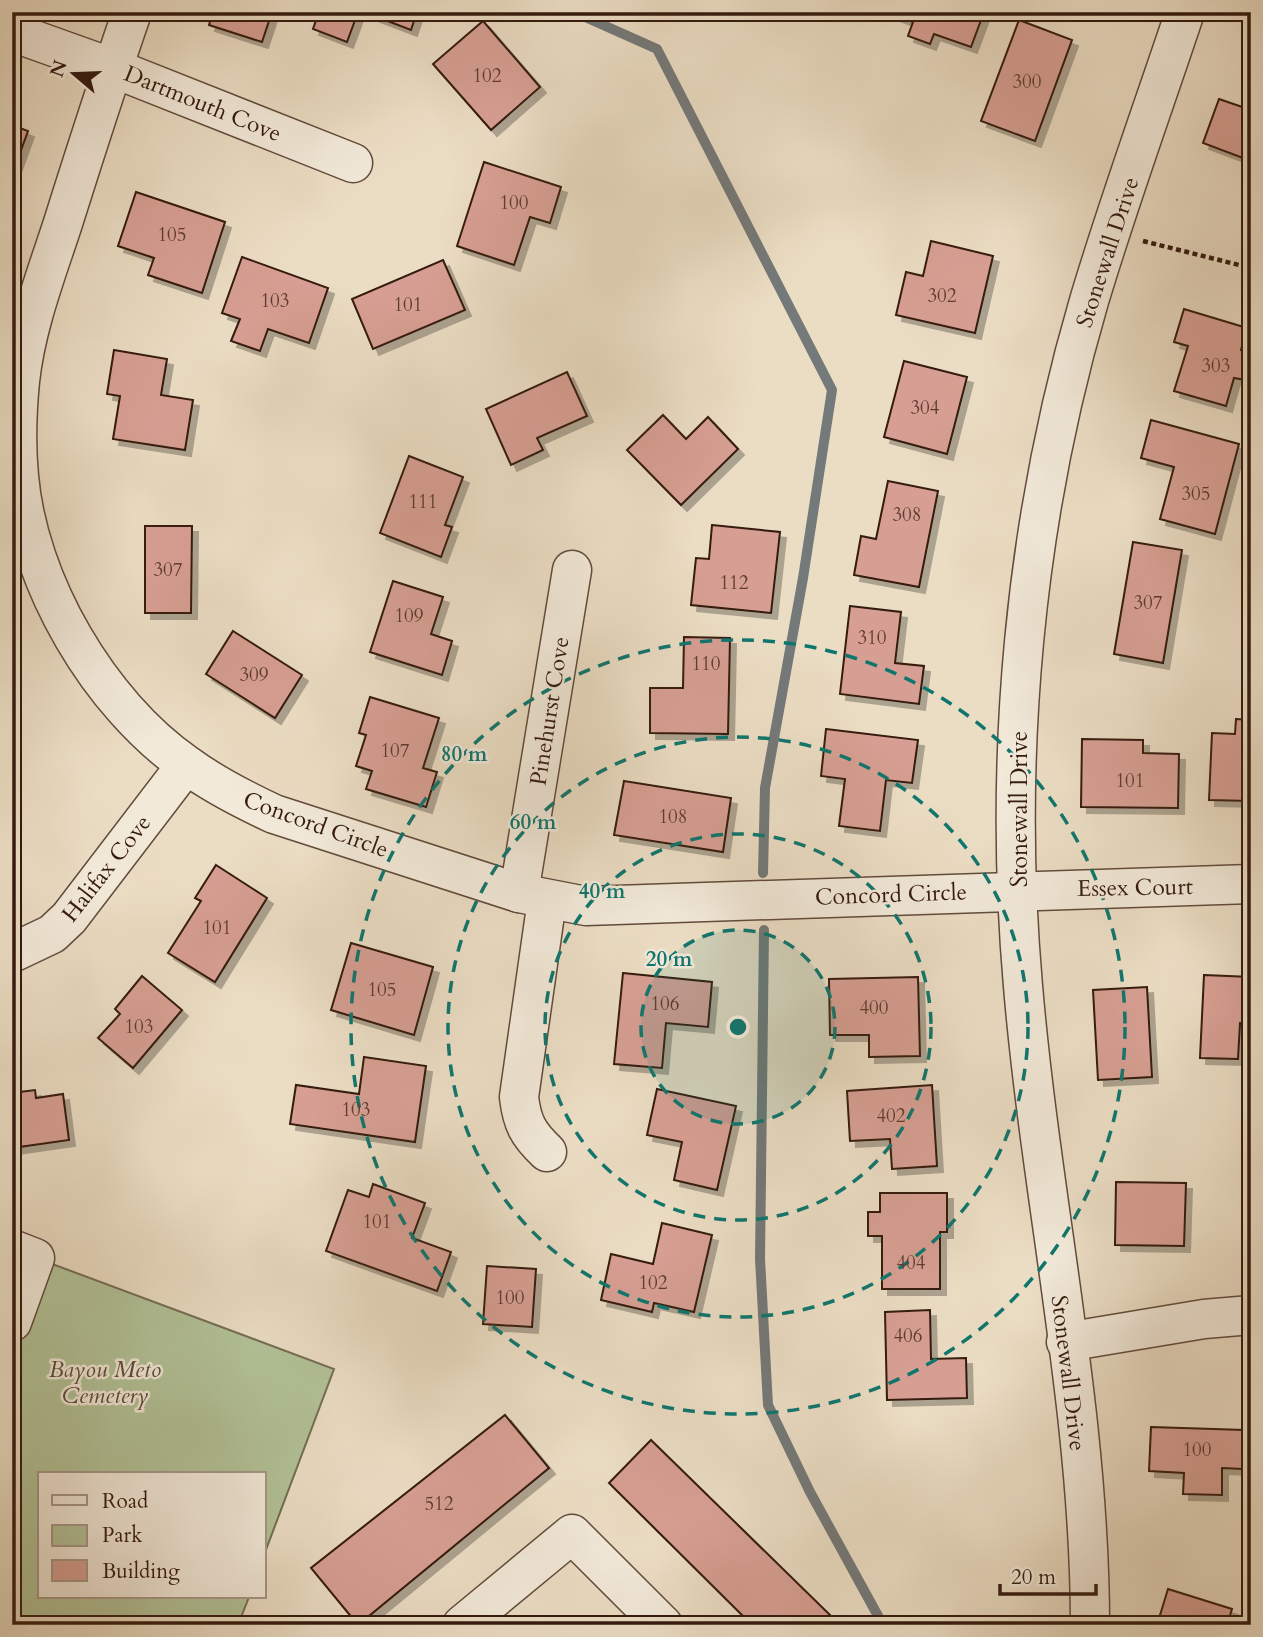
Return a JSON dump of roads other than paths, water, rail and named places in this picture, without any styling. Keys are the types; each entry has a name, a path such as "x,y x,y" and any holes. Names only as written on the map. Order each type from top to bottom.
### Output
{"street":[{"name":"Concord Circle","path":"132,12 31,321 20,380 15,478 32,541 63,620 97,674 124,707 186,765 238,797 274,814 533,897 586,906 1018,890"},
{"name":"Stonewall Drive","path":"1090,1625 1086,1512 1036,1121 1022,982 1016,783 1021,676 1040,518 1056,430 1112,233 1185,12"},
{"name":"Dartmouth Cove","path":"12,32 113,68 353,163"},
{"name":"Pinehurst Cove","path":"547,1152 525,1128 519,1097 533,897 572,570"},
{"name":"Halifax Cove","path":"12,953 52,934 69,918 186,765"},
{"name":"Essex Court","path":"1018,890 1251,884"},
{"path":"12,1249 35,1258 12,1322"},
{"path":"1066,1342 1203,1319 1251,1315"},
{"path":"462,1625 572,1534 663,1625"}],"waterway":[{"path":"574,12 657,49 832,390 803,578 765,788 763,873"},
{"path":"764,930 760,1259 768,1405 810,1492 883,1625"}],"park label":[{"name":"Bayou Meto Cemetery","path":"105,1382"}]}
